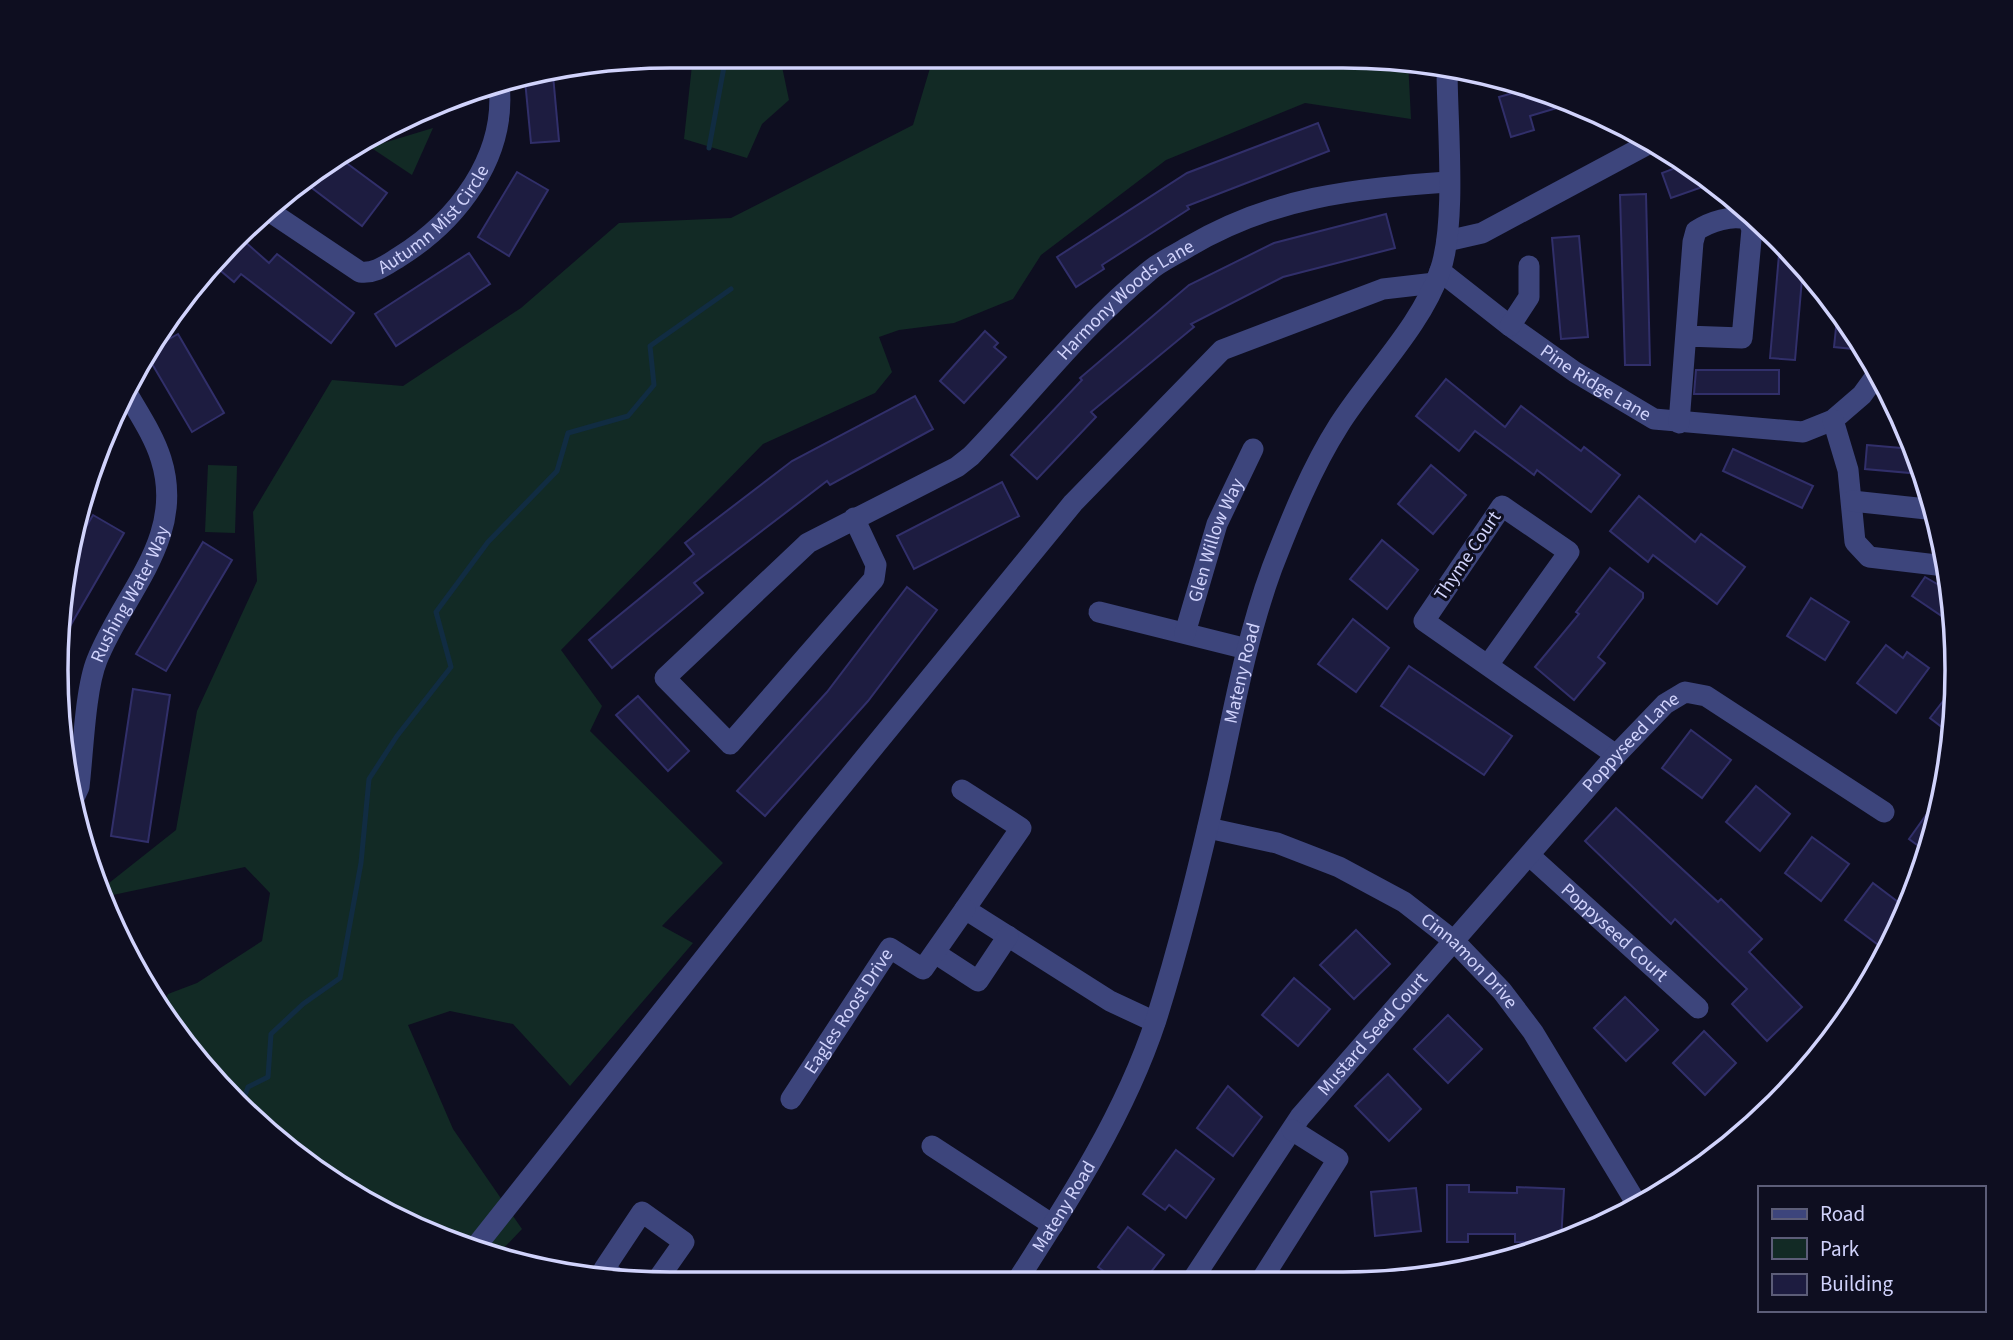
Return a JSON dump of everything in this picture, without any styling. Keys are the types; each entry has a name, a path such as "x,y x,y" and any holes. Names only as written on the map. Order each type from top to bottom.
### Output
{"street":[{"name":"Mateny Road","path":"1023,1272 1053,1226 1116,1116 1155,1022 1208,828 1247,649 1272,570 1311,475 1338,426 1426,302 1437,277 1447,241 1447,78"},
{"name":"Autumn Mist Circle","path":"276,216 360,272 378,270 425,241 466,198 485,164 498,94"},
{"path":"1447,241 1482,233 1641,148"},
{"name":"Harmony Woods Lane","path":"854,518 876,565 874,579 730,744 665,678 808,543 854,518 971,456 1086,329 1149,270 1221,228 1265,211 1331,192 1448,181"},
{"path":"1679,424 1696,231 1717,222 1739,217"},
{"path":"1686,336 1742,338 1752,229"},
{"path":"1510,326 1529,297 1530,266"},
{"path":"480,1241 797,842 1065,514 1222,350 1383,289 1437,277"},
{"name":"Pine Ridge Lane","path":"1437,277 1654,419 1679,424 1804,432 1833,420 1862,395 1871,382"},
{"name":"Rushing Water Way","path":"79,784 96,663 149,566 166,524 168,488 160,456 131,401"},
{"path":"1833,420 1842,442 1852,501 1855,542 1869,557 1935,565"},
{"name":"Glen Willow Way","path":"1185,633 1217,524 1254,449"},
{"path":"1852,501 1922,509"},
{"name":"Thyme Court","path":"1488,665 1569,552 1502,506 1424,621 1616,755"},
{"path":"1099,612 1247,649"},
{"name":"Poppyseed Lane","path":"1454,941 1616,755 1665,704 1685,692 1706,696 1884,812"},
{"path":"962,790 1021,828 935,953 978,981 1008,936"},
{"name":"Cinnamon Drive","path":"1208,828 1278,843 1339,867 1404,902 1454,941 1502,991 1533,1032 1633,1197"},
{"name":"Poppyseed Court","path":"1530,856 1698,1008"},
{"path":"965,909 1110,1001 1155,1022"},
{"name":"Mustard Seed Court","path":"1198,1272 1292,1130 1454,941"},
{"name":"Eagles Roost Drive","path":"791,1099 890,948 923,969 935,953"},
{"path":"1266,1272 1338,1159 1292,1130"},
{"path":"932,1146 1053,1226"},
{"path":"605,1268 642,1212 684,1242 663,1272"}],"green space":[{"path":"692,68 782,68 789,100 762,124 747,158 684,139"},
{"path":"930,68 1343,68 1409,72 1411,119 1305,103 1166,160 1041,255 1013,299 954,323 899,330 879,337 892,372 875,393 763,444 561,650 602,706 590,731 723,863 662,926 693,943 570,1086 513,1024 450,1011 408,1025 453,1129 522,1229 504,1248 440,1226 404,1210 336,1170 273,1122 244,1096 218,1067 166,998 168,994 197,983 262,941 270,893 245,867 112,895 108,884 176,830 197,711 257,581 253,512 332,380 403,386 521,308 619,223 731,218 913,125"},
{"path":"433,128 412,175 371,148"},
{"path":"208,465 237,466 235,533 205,532"}],"building":[{"path":"553,80 559,141 531,143 526,86"},
{"path":"1513,93 1557,108 1530,116 1534,130 1511,137 1499,97"},
{"path":"1318,123 1329,151 1187,206 1189,209 1102,265 1104,269 1076,287 1057,257 1187,173"},
{"path":"347,163 387,193 362,226 311,188"},
{"path":"1674,168 1701,187 1671,198 1662,173"},
{"path":"517,172 548,190 509,256 478,237"},
{"path":"1646,194 1650,365 1625,365 1620,195"},
{"path":"1386,214 1395,248 1283,277 1191,324 1194,327 1091,412 1096,417 1037,479 1011,455 1082,380 1080,378 1189,285 1274,243"},
{"path":"1579,236 1588,337 1561,339 1552,238"},
{"path":"246,242 269,263 277,254 354,313 331,343 241,274 234,282 220,270"},
{"path":"469,253 490,284 396,346 375,314"},
{"path":"1779,255 1802,281 1795,360 1770,358"},
{"path":"1836,326 1851,349 1834,347"},
{"path":"985,331 998,343 994,347 1006,357 964,403 940,381"},
{"path":"178,334 224,413 192,432 152,364 168,340"},
{"path":"1696,370 1779,370 1779,394 1694,394"},
{"path":"1446,379 1505,427 1521,406 1581,451 1584,447 1620,475 1591,512 1537,470 1534,475 1475,431 1459,451 1416,416"},
{"path":"915,396 933,429 830,485 827,481 694,583 703,593 612,668 589,640 694,554 685,543 792,461"},
{"path":"1867,445 1902,448 1912,473 1865,469"},
{"path":"1733,449 1813,486 1802,508 1723,471"},
{"path":"1431,465 1466,495 1433,534 1398,504"},
{"path":"1002,482 1019,516 914,569 897,536"},
{"path":"1639,496 1695,542 1701,534 1745,567 1717,604 1653,555 1648,562 1610,531"},
{"path":"93,515 124,533 70,626 73,591 86,527"},
{"path":"1382,540 1418,570 1387,609 1350,579"},
{"path":"203,542 232,560 166,671 136,654"},
{"path":"1610,568 1643,593 1643,598 1598,657 1605,663 1574,700 1535,667 1579,614 1576,612"},
{"path":"1925,577 1939,585 1942,616 1912,596"},
{"path":"907,587 937,610 868,701 765,816 737,791 827,692"},
{"path":"1811,598 1849,622 1825,660 1787,636"},
{"path":"1353,619 1389,648 1356,692 1318,664"},
{"path":"1886,645 1903,658 1907,652 1929,668 1896,713 1857,683"},
{"path":"1409,666 1512,736 1484,775 1381,706"},
{"path":"133,689 170,695 148,842 111,836"},
{"path":"638,696 689,751 668,771 616,715"},
{"path":"1943,701 1942,727 1930,718"},
{"path":"1691,730 1731,760 1702,798 1662,768"},
{"path":"1756,786 1790,814 1760,851 1726,822"},
{"path":"1616,808 1718,902 1721,899 1762,939 1749,952 1802,1007 1767,1041 1732,1004 1747,989 1675,919 1671,924 1585,841"},
{"path":"1927,814 1918,846 1909,839"},
{"path":"1812,837 1849,864 1821,901 1785,873"},
{"path":"1873,883 1898,902 1878,945 1845,920"},
{"path":"1356,930 1390,964 1354,999 1320,965"},
{"path":"1294,978 1330,1009 1298,1046 1262,1015"},
{"path":"1625,997 1658,1030 1626,1061 1594,1028"},
{"path":"1448,1015 1482,1049 1448,1083 1414,1049"},
{"path":"1704,1031 1736,1063 1705,1095 1673,1063"},
{"path":"1388,1074 1421,1109 1389,1141 1355,1106"},
{"path":"1228,1086 1262,1117 1233,1156 1197,1128"},
{"path":"1176,1150 1214,1179 1186,1218 1169,1205 1165,1210 1143,1194"},
{"path":"1447,1185 1469,1185 1469,1192 1517,1193 1517,1187 1564,1189 1562,1230 1528,1242 1515,1242 1515,1234 1468,1234 1468,1242 1447,1242"},
{"path":"1416,1188 1421,1231 1375,1236 1371,1192"},
{"path":"1128,1227 1164,1255 1151,1272 1105,1272 1098,1267"}],"waterway":[{"path":"709,148 724,68"},
{"path":"245,1097 248,1087 268,1077 271,1034 303,1004 340,978 361,863 369,779 397,736 451,667 436,612 488,542 557,471 568,433 628,416 654,385 650,346 731,289"}]}
